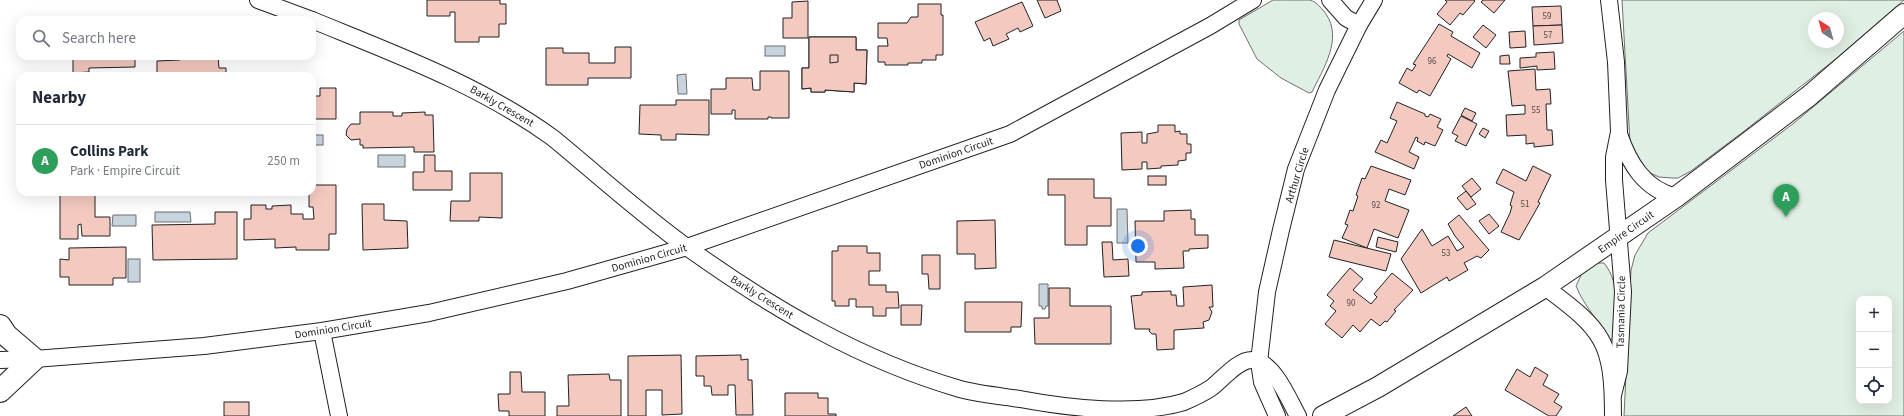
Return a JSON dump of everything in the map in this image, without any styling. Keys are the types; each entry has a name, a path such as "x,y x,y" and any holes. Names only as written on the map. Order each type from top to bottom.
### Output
{"main road":[{"path":"0,326 6,335 34,359 0,391"}],"street":[{"name":"Barkly Crescent","path":"258,0 300,16"},
{"path":"292,0 307,16"},
{"name":"Dominion Circuit","path":"0,360 34,359 204,346 322,331 429,313 567,281 687,247 1010,134 1210,26 1253,0"},
{"path":"1330,0 1346,18 1359,25"},
{"name":"Arthur Circle","path":"1277,416 1262,382 1259,362 1267,292 1296,169 1326,90 1359,25 1374,0"},
{"name":"Tasmania Circle","path":"1609,0 1616,62 1619,132 1614,157 1614,174 1623,301 1619,371 1613,395"},
{"name":"Empire Circuit","path":"1323,416 1378,387 1545,287 1619,237 1676,197 1809,96 1904,14"},
{"name":"Barkly Crescent","path":"316,22 402,57 481,92 533,123 687,247 776,308 860,352 909,372 963,389 1052,405 1103,409 1159,408 1182,402 1202,394 1242,363 1253,360 1259,362"},
{"name":"Tasmania Circle","path":"1619,132 1627,157 1638,172 1657,190 1676,197"},
{"name":"Tasmania Circle","path":"1545,287 1580,313 1601,338 1607,351 1613,395 1613,416"},
{"path":"322,331 339,416"},
{"path":"1259,362 1274,373 1298,416"}],"green space":[{"path":"1273,0 1313,1 1323,10 1331,24 1333,34 1330,54 1312,92 1309,93 1281,78 1257,59 1239,24 1239,20"},
{"path":"1622,0 1904,0 1837,58 1691,171 1678,178 1672,178 1659,177 1646,171 1630,143"},
{"path":"1904,31 1904,416 1624,416 1631,270 1635,255 1648,233 1794,123"},
{"path":"1597,263 1604,263 1613,280 1615,289 1615,338 1609,340 1583,300 1576,286 1582,273"}],"shaded area":[{"path":"765,46 785,46 785,56 765,56"},
{"path":"686,74 687,94 678,94 677,75"},
{"path":"316,135 323,135 323,145 316,145"},
{"path":"378,155 405,155 405,167 378,167"},
{"path":"1117,209 1127,209 1128,243 1117,243"},
{"path":"155,212 190,212 191,222 155,222"},
{"path":"113,215 136,215 136,226 112,226"},
{"path":"128,259 140,259 140,282 128,282"},
{"path":"1039,284 1048,284 1048,306 1046,306 1045,309 1042,309 1042,306 1039,306"}],"building":[{"path":"427,0 500,0 500,4 506,4 506,24 499,24 499,37 479,37 479,42 455,42 455,12 450,12 450,16 427,16"},
{"path":"1037,0 1057,0 1061,11 1045,18"},
{"path":"1445,0 1475,1 1463,15 1460,13 1450,25 1437,14 1447,2"},
{"path":"1483,0 1505,0 1494,13 1481,2"},
{"path":"808,1 808,38 783,38 783,18 792,18 792,2"},
{"path":"1022,2 1033,26 1020,32 1018,28 1006,34 1009,39 993,46 990,38 984,41 975,22"},
{"path":"918,4 941,4 941,15 943,15 943,55 936,55 936,60 922,60 922,63 908,63 908,65 885,65 885,62 878,62 878,46 888,46 887,38 878,38 878,23 907,23 911,17 918,17"},
{"path":"1561,6 1562,25 1533,26 1532,7"},
{"path":"1439,24 1453,32 1451,36 1480,53 1472,68 1448,54 1447,56 1451,59 1430,96 1419,90 1417,93 1399,83 1407,68 1412,71 1416,65 1413,64"},
{"path":"1483,25 1496,35 1486,48 1473,37"},
{"path":"1562,25 1563,43 1534,45 1533,26"},
{"path":"1525,31 1526,47 1510,48 1509,32"},
{"path":"809,37 856,37 856,50 867,50 866,84 854,83 854,92 825,90 825,92 811,92 811,88 802,89 802,68 809,68","holes":["830,55 838,55 838,62 830,63"]},
{"path":"809,37 856,37 856,50 867,50 866,84 854,83 854,92 825,90 825,92 811,92 811,88 802,89 802,68 809,68"},
{"path":"615,47 631,47 631,78 588,78 588,85 546,85 546,48 563,48 563,53 589,53 589,63 615,63"},
{"path":"1554,52 1555,69 1537,70 1537,66 1520,68 1520,58 1536,57 1536,53"},
{"path":"830,55 838,55 838,62 830,63"},
{"path":"1509,55 1510,64 1500,64 1500,56"},
{"path":"73,60 135,60 135,67 89,68 89,72 73,72"},
{"path":"218,60 219,68 226,68 226,72 157,72 157,61"},
{"path":"1535,69 1536,90 1550,89 1551,104 1546,104 1547,130 1552,130 1553,145 1534,147 1534,143 1526,144 1526,135 1507,136 1506,115 1525,114 1525,105 1512,106 1508,71"},
{"path":"760,71 789,71 789,118 768,117 768,119 735,119 735,110 732,110 732,114 711,114 711,89 726,89 726,78 752,78 753,90 760,90"},
{"path":"320,88 336,88 336,119 316,119 316,96 320,96"},
{"path":"676,100 709,100 709,135 676,134 676,140 661,140 661,135 639,134 640,105 676,105"},
{"path":"1397,102 1425,114 1425,116 1428,117 1430,114 1441,119 1437,127 1443,130 1435,146 1425,142 1424,145 1417,141 1418,138 1416,137 1409,152 1419,157 1414,169 1375,152 1381,140 1387,143 1397,121 1390,118"},
{"path":"1465,108 1476,113 1472,121 1461,115"},
{"path":"360,112 393,112 393,116 402,116 402,113 425,112 425,115 433,115 434,152 414,152 414,147 363,148 363,145 360,145 360,139 351,140 346,135 347,129 351,124 360,124"},
{"path":"1461,116 1477,124 1466,146 1455,141 1458,136 1452,133"},
{"path":"1158,125 1175,125 1175,132 1180,131 1180,134 1187,134 1187,144 1191,144 1191,153 1186,153 1186,160 1178,161 1178,165 1147,169 1147,162 1142,162 1142,169 1122,170 1121,133 1142,132 1142,143 1147,143 1147,134 1158,132"},
{"path":"1483,128 1489,131 1485,138 1479,134"},
{"path":"424,155 435,155 435,171 452,171 452,190 413,190 413,172 424,172"},
{"path":"1371,166 1411,180 1405,195 1389,189 1385,201 1409,210 1398,238 1374,229 1367,248 1342,238 1348,225 1345,224 1350,210 1353,211 1358,196 1356,195 1362,178 1365,179"},
{"path":"1533,166 1551,175 1538,202 1540,203 1519,240 1501,232 1510,213 1512,206 1510,205 1514,192 1496,183 1503,169 1526,181"},
{"path":"470,173 502,173 502,218 479,217 479,221 450,221 451,201 470,201"},
{"path":"1148,176 1166,176 1166,185 1148,185"},
{"path":"1472,178 1481,189 1471,197 1462,186"},
{"path":"1048,179 1094,179 1094,198 1111,198 1111,226 1087,226 1087,245 1065,245 1065,195 1048,195"},
{"path":"316,185 336,185 336,234 329,234 329,250 296,250 296,247 275,248 275,239 244,240 244,219 251,219 251,205 266,205 266,209 272,209 272,206 291,205 291,214 303,214 303,219 314,219 313,207 309,207 309,196 316,196"},
{"path":"1466,191 1476,204 1467,210 1457,198"},
{"path":"60,196 95,196 95,217 110,217 110,236 82,236 81,224 78,225 78,239 60,239"},
{"path":"362,204 384,204 384,220 407,221 408,248 363,250"},
{"path":"1191,210 1191,219 1195,219 1195,235 1208,235 1208,248 1189,249 1189,251 1183,251 1184,268 1155,269 1155,262 1136,262 1135,221 1164,221 1164,211"},
{"path":"215,212 237,212 237,259 153,260 152,225 215,224"},
{"path":"1489,214 1499,226 1489,234 1479,221"},
{"path":"1459,215 1489,250 1481,258 1477,256 1464,263 1468,270 1449,281 1447,277 1421,293 1401,259 1422,229 1432,246 1448,236 1457,251 1464,247 1448,224"},
{"path":"995,220 996,268 975,269 975,254 957,254 957,221"},
{"path":"1378,237 1398,242 1396,252 1376,247"},
{"path":"1334,240 1391,254 1386,271 1329,257"},
{"path":"1102,242 1112,242 1113,260 1128,259 1129,276 1104,277"},
{"path":"838,246 867,246 867,253 880,253 880,271 869,271 869,285 886,285 886,292 898,292 899,308 886,308 886,316 873,316 873,307 856,307 856,299 849,299 849,306 835,306 835,301 832,301 832,251 838,251"},
{"path":"126,247 126,278 113,278 113,285 69,285 69,277 60,277 60,259 69,260 69,248"},
{"path":"922,255 940,255 940,289 929,289 928,274 922,274"},
{"path":"1350,268 1363,279 1353,290 1371,304 1377,297 1374,294 1392,273 1413,290 1394,310 1396,311 1387,322 1385,321 1380,326 1371,319 1360,332 1353,325 1342,338 1325,324 1336,311 1330,306 1334,301 1327,295"},
{"path":"1212,285 1213,307 1209,307 1212,312 1209,320 1203,322 1204,328 1174,330 1174,349 1157,350 1156,334 1152,334 1149,331 1150,329 1135,329 1131,296 1142,295 1142,292 1171,291 1171,295 1176,295 1177,306 1184,306 1183,287"},
{"path":"1049,288 1070,288 1070,306 1111,306 1111,344 1035,344 1034,318 1049,318"},
{"path":"965,302 1022,302 1021,327 1011,327 1011,332 965,332"},
{"path":"901,305 922,305 921,325 901,325"},
{"path":"681,355 682,414 662,415 662,390 646,390 646,416 628,416 628,356"},
{"path":"741,355 741,360 748,359 748,380 752,380 753,415 736,415 735,385 728,385 728,395 712,395 711,386 704,386 704,376 696,376 696,356"},
{"path":"1535,367 1548,375 1543,385 1559,394 1554,402 1562,407 1556,416 1549,416 1505,390 1517,369 1530,377"},
{"path":"510,372 521,372 522,392 545,392 545,416 509,416 509,411 499,411 498,394 510,394"},
{"path":"609,374 610,380 621,380 621,416 557,416 557,406 569,406 568,375"},
{"path":"785,393 818,393 818,398 828,398 828,414 836,414 836,416 785,416"},
{"path":"224,402 249,402 249,416 224,416"},
{"path":"1466,407 1472,416 1453,416"}],"place":[{"name":"Collins Park","path":"1786,217"}]}
